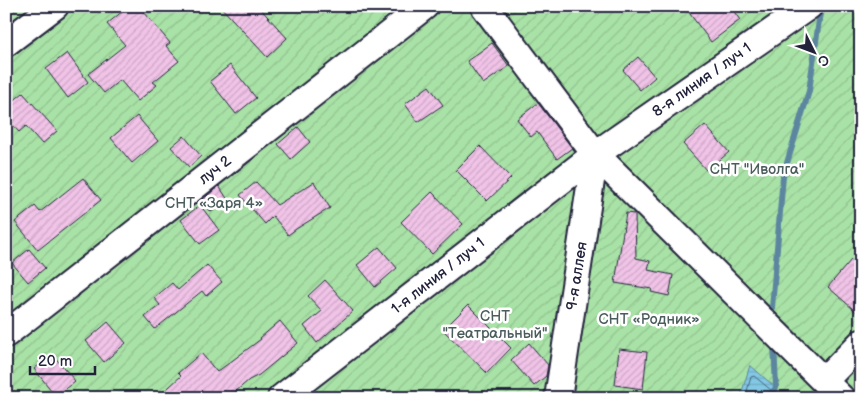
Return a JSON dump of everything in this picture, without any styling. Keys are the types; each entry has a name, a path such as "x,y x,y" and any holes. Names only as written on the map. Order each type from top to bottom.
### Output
{"street":[{"path":"6,43 55,6"},
{"name":"луч 2","path":"6,334 424,6"},
{"path":"484,6 596,154 832,390 861,342"},
{"name":"8-я линия / луч 1","path":"596,154 809,6"},
{"name":"1-я линия / луч 1","path":"281,398 596,154"},
{"name":"9-я аллея","path":"558,398 596,154"}],"green space":[{"name":"СНТ «Заря 4»","path":"6,6 861,6 861,398 6,398"}],"water":[{"path":"750,365 776,388 778,398 740,398"}],"building":[{"path":"129,6 139,6 170,43 166,46 179,61 153,82 157,85 138,101 120,80 104,93 88,74 125,45 107,24"},
{"path":"220,6 258,6 287,38 267,57"},
{"path":"684,6 730,6 740,20 711,42"},
{"path":"492,43 509,66 483,84 467,61"},
{"path":"67,53 88,82 68,98 46,69"},
{"path":"638,57 655,77 640,90 623,70"},
{"path":"230,65 256,98 236,114 210,81"},
{"path":"429,86 443,105 418,122 405,104"},
{"path":"23,93 57,131 42,144 26,126 19,132 6,118 6,107"},
{"path":"538,103 572,148 557,159 537,132 531,137 517,119"},
{"path":"137,116 158,141 132,163 111,138"},
{"path":"705,125 729,152 707,171 683,144"},
{"path":"298,127 310,142 291,159 278,144"},
{"path":"184,136 201,156 189,167 171,147"},
{"path":"480,146 511,178 487,201 456,170"},
{"path":"83,178 101,200 38,250 15,222 35,206 40,212"},
{"path":"256,182 277,205 314,182 330,208 288,235 273,216 265,224 240,195"},
{"path":"219,186 228,200 211,212 202,200"},
{"path":"432,192 463,224 432,254 401,222"},
{"path":"200,205 219,230 200,244 181,220"},
{"path":"626,213 635,215 636,258 650,261 648,270 673,275 669,296 651,292 652,289 615,283"},
{"path":"379,247 397,268 375,287 357,265"},
{"path":"29,249 45,268 28,282 12,263"},
{"path":"851,260 861,269 861,316 828,287"},
{"path":"207,265 222,282 206,296 202,291 155,329 145,317 160,305 154,298 172,283 178,290"},
{"path":"325,280 353,311 317,343 304,326 322,311 308,296"},
{"path":"468,305 511,348 487,373 443,330"},
{"path":"280,321 298,343 228,398 157,398 181,376 178,373 201,353 217,372 261,339"},
{"path":"108,322 126,343 104,362 86,341"},
{"path":"529,343 548,365 546,376 534,386 511,360"},
{"path":"619,349 647,352 643,389 615,385"},
{"path":"52,354 75,381 56,396 34,369"}],"waterway":[{"path":"773,320 772,308 783,176 809,91 821,6"},
{"path":"767,398 776,388 774,343"}],"park label":[{"name":"СНТ \"Иволга\"","path":"757,169"},
{"name":"СНТ «Родник»","path":"649,319"},
{"name":"СНТ \"Театральный\"","path":"495,324"}]}
